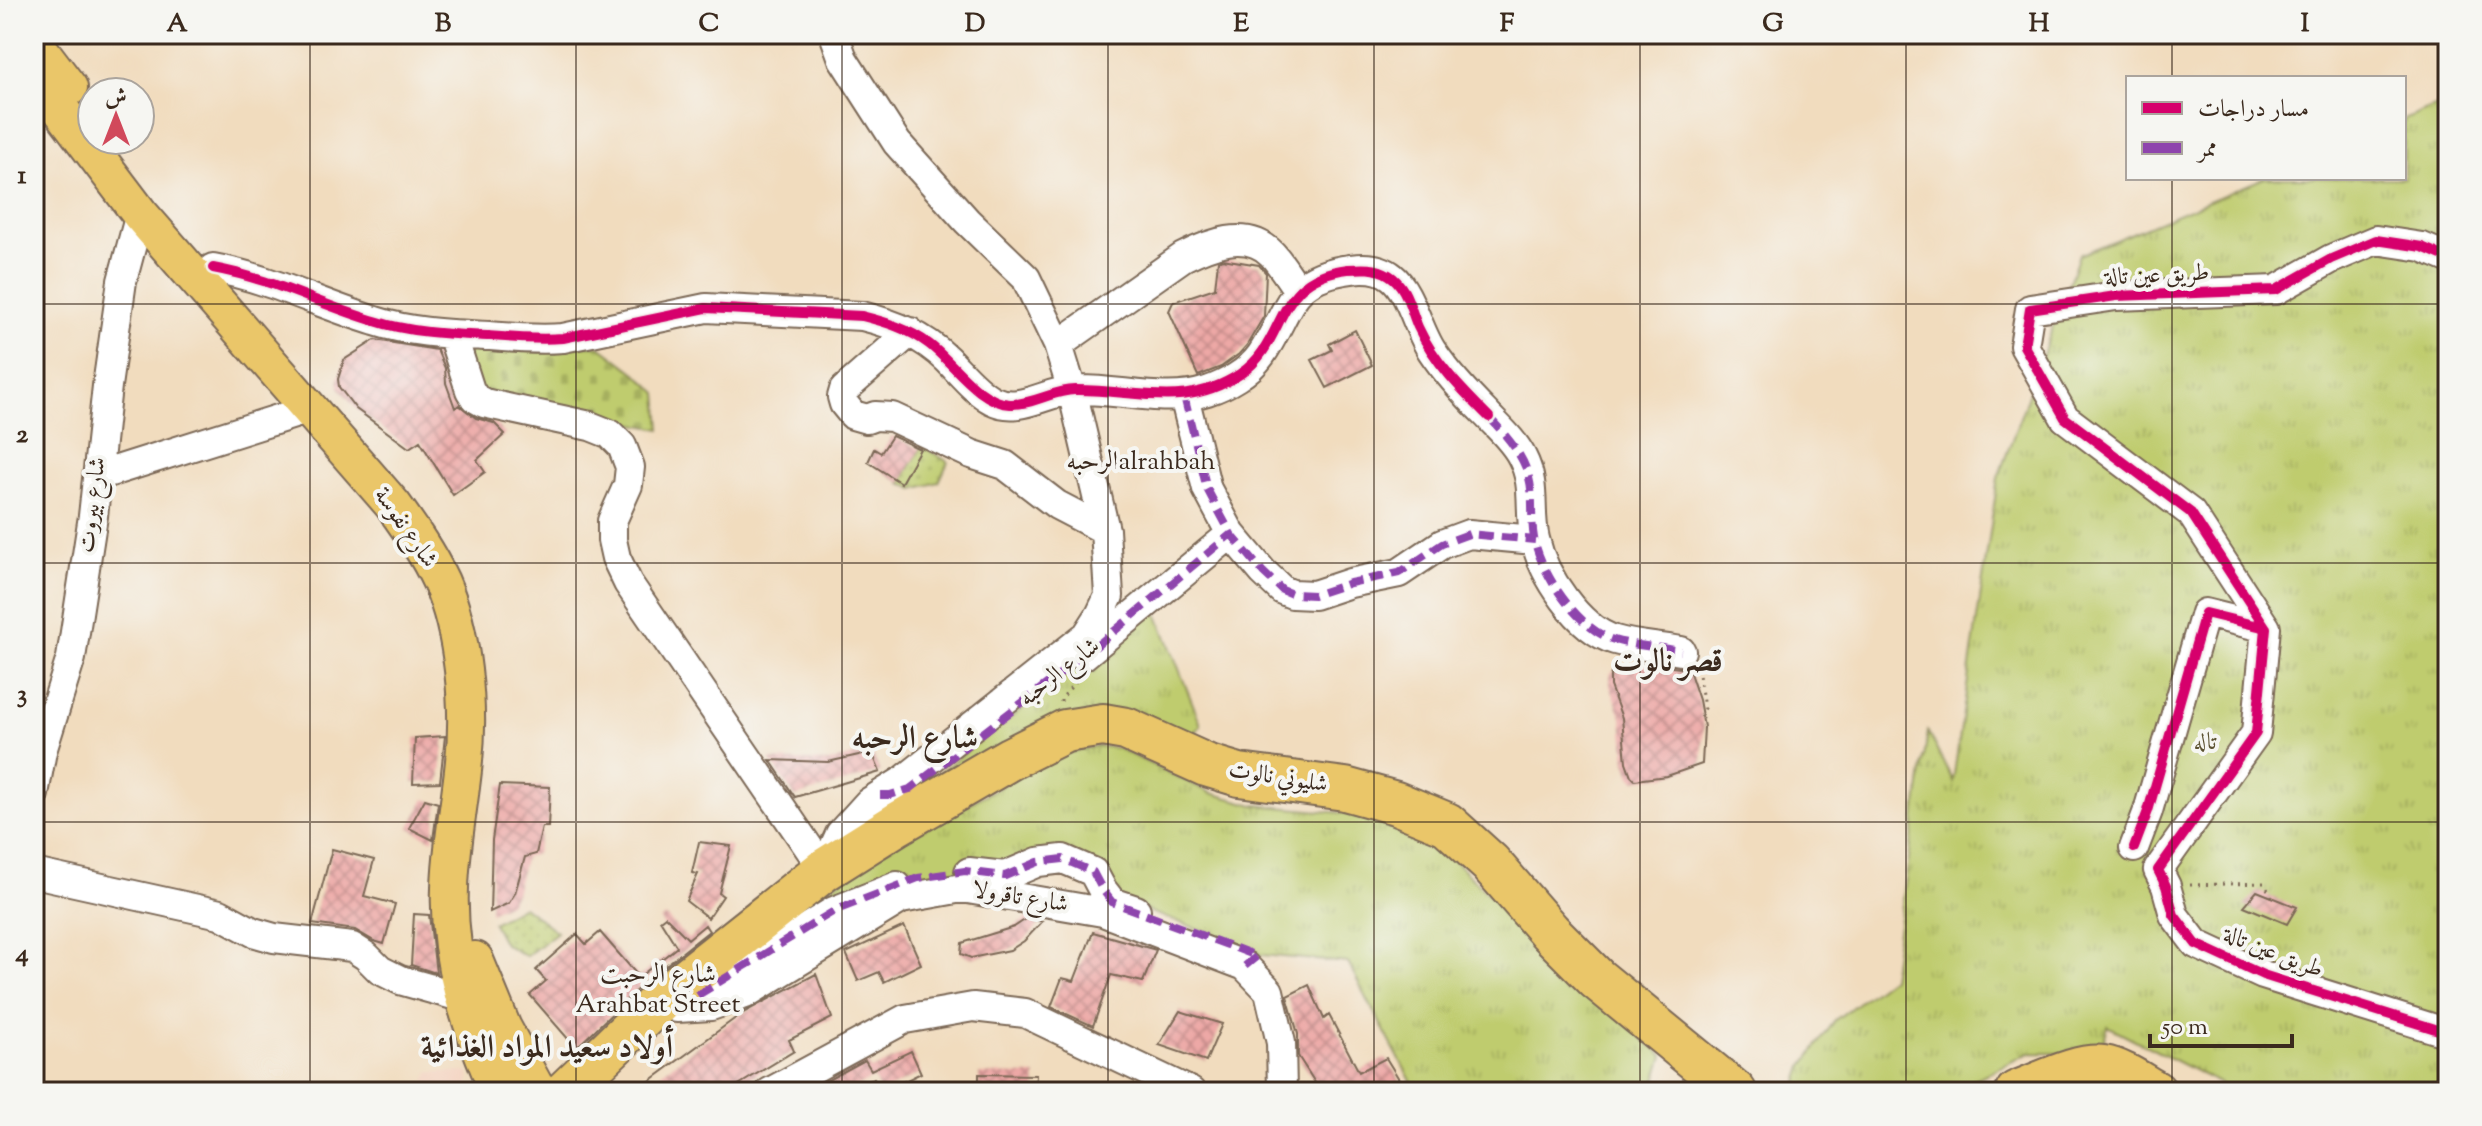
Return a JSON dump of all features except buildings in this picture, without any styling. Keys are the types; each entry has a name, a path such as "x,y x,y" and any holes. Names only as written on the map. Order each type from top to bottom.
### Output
{"highway":[{"name":"شليوني نالوت","path":"695,972 824,870 897,824 1011,758 1065,731 1103,725 1126,729 1206,765 1239,775 1345,789 1396,803 1447,824 1490,863 1550,932 1597,979 1735,1092"},
{"path":"606,1092 677,1008 695,972"},
{"path":"565,1092 664,997 695,972"},
{"path":"2017,1092 2068,1073 2101,1066 2120,1072 2155,1092"}],"main road":[{"path":"34,42 76,97"},
{"name":"شارع نفوسة","path":"34,74 140,214 393,505 422,545 442,584 452,618 465,699 465,757 450,888 453,949 478,1045 499,1092"},
{"name":"شارع نفوسة","path":"121,156 405,492 436,534 468,601 478,654 478,718 468,873 474,957 503,1028 538,1092"}],"street":[{"path":"824,870 840,834 869,802 904,780 1087,635 1109,596 1105,530 1072,390 1058,345 1026,278 967,221 897,143 843,59 834,34"},
{"name":"شارع بيروت","path":"34,794 38,752 71,658 122,281 140,214"},
{"path":"1058,345 1183,257 1229,240 1244,240 1271,252 1298,290"},
{"name":"طريق عين تالة","path":"2448,258 2422,247 2376,240 2331,259 2276,290 2116,296 2030,309 2024,346 2065,418 2191,513 2266,628 2256,733 2158,870 2174,915 2196,944 2263,975 2448,1033"},
{"path":"213,268 270,281 376,322 452,334 543,340 563,338 706,308 862,316 910,332 928,343 980,392 1008,404 1023,404 1072,390 1184,396 1206,391 1243,373 1260,356 1284,309 1298,290 1314,278 1333,271 1378,270 1391,276 1402,288 1418,327 1442,366 1521,454 1533,497 1535,540 1558,592 1600,633 1614,640 1681,651"},
{"path":"910,332 844,390 842,397 847,411 860,418 892,417 971,454 1005,465 1057,505 1105,530"},
{"path":"452,334 475,398 484,403 590,426 610,434 622,446 630,467 628,485 612,521 616,558 628,583 824,870"},
{"path":"1184,396 1207,489 1231,534 1282,590 1303,596 1399,573 1442,544 1469,534 1535,540"},
{"path":"98,476 310,409"},
{"name":"شارع الرحبه","path":"880,795 910,789 1100,643 1231,534"},
{"path":"2134,848 2148,811 2205,613 2266,628"},
{"path":"677,1008 834,911 918,878 965,871 1005,876 1038,862 1063,859 1093,872 1112,902 1257,956 1245,966"},
{"path":"34,873 220,914 253,932 274,938 352,947 380,970 400,980 464,998"},
{"name":"شارع تاقرولا","path":"677,1008 711,1006 745,994 901,899 962,888 1103,912 1245,966 1269,991 1281,1043 1282,1092"},
{"path":"770,1092 905,1019 973,1007 1025,1013 1191,1092"}],"path":[{"path":"1681,651 1690,664 1697,663 1704,708 1701,719"},
{"path":"2166,886 2264,883 2272,897"}],"shaded area":[{"path":"429,1072 469,1072 470,1092 422,1092"}],"green space":[{"name":"تاله","path":"2448,101 2448,1092 2236,1092 2108,1026 2100,1054 2029,1053 1949,1092 1795,1092 1803,1067 1835,1020 1891,978 1928,732 1953,781 1998,478 2079,255 2259,180 2406,180 2406,119"},
{"path":"458,342 600,346 658,393 661,429 492,397 475,388"},
{"path":"922,446 948,462 939,482 914,489 901,483"},
{"path":"1155,608 1201,725 1184,745 1154,725 908,796"},
{"path":"1096,746 1117,748 1211,793 1254,805 1366,815 1426,832 1576,982 1664,1056 1652,1092 1417,1092 1348,963 1262,955 1111,894 1088,874 972,868 915,883 702,978 881,852 1055,756"},
{"path":"523,906 557,932 526,956 504,944 493,923"}],"marked path":[{"path":"1184,396 1207,489 1231,534 1282,590 1292,594 1314,595 1350,583 1399,573 1442,544 1469,534 1535,540"},
{"path":"1489,417 1524,463 1531,488 1532,521 1538,552 1563,598 1587,624 1614,640 1681,651"},
{"path":"880,795 910,789 1100,643 1231,534"},
{"path":"677,1008 834,911 918,878 965,871 1005,876 1038,862 1063,859 1093,872 1112,902 1257,956 1245,966"}],"cycle path":[{"path":"2266,628 2191,513 2065,418 2024,346 2030,309 2116,296 2276,290 2331,259 2376,240 2422,247 2448,258"},
{"path":"213,268 276,285 389,325 446,334 563,338 706,308 862,316 913,334 988,397 1010,404 1075,390 1159,396 1199,392 1219,385 1256,361 1293,298 1306,285 1323,275 1348,269 1369,269 1389,275 1400,285 1418,327 1440,364 1489,417"},
{"path":"2134,848 2148,811 2205,613 2266,628 2256,733 2158,870 2174,915 2196,944 2263,975 2448,1033"}],"district":[{"name":"الرحبهalrahbah","path":"1141,462"},
{"name":"قصر نالوت","path":"1668,663"},
{"name":"شارع الرحبه","path":"915,740"},
{"name":"شارع الرحبت Arahbat Street","path":"658,990"},
{"name":"أولاد سعيد المواد الغذائية","path":"547,1049"}]}
